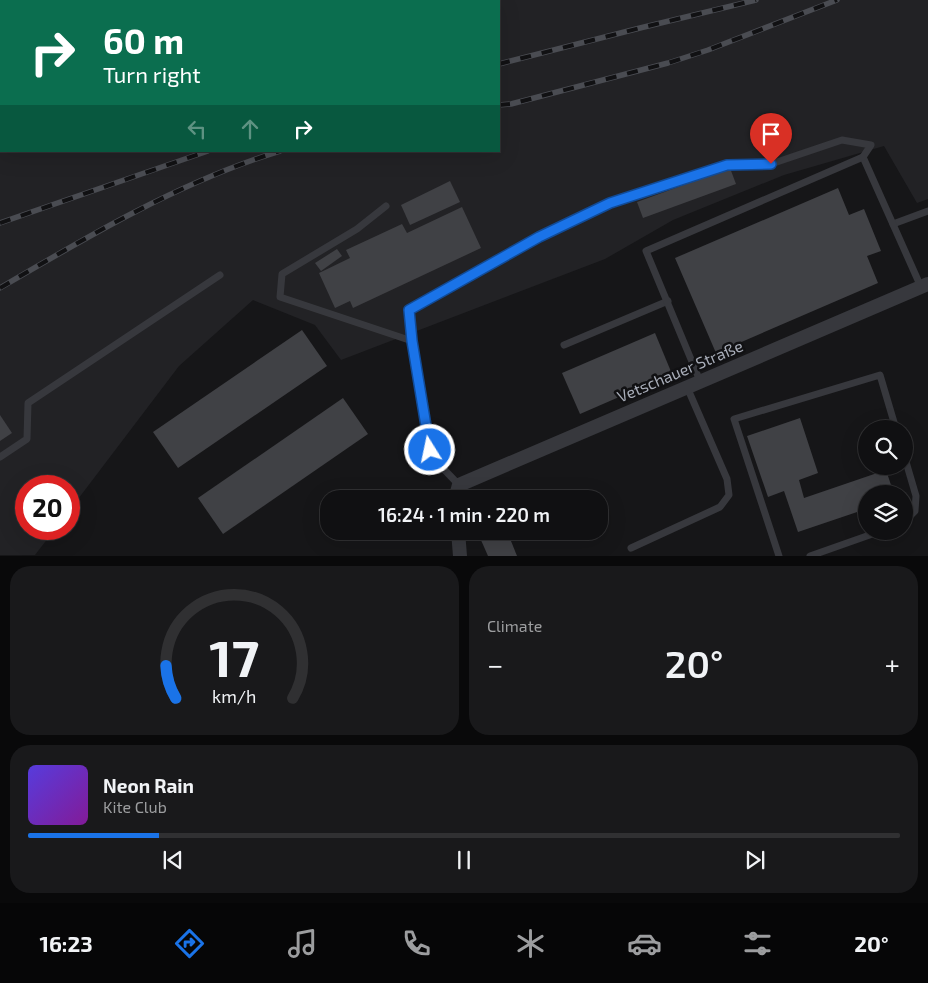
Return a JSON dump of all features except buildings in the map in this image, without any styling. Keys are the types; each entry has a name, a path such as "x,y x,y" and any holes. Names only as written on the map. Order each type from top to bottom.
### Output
{"street":[{"name":"Vetschauer Straße","path":"459,485 924,286"},
{"path":"458,490 459,485"},
{"path":"459,540 460,556"}],"lane":[{"path":"459,485 437,462 430,450 412,341 409,310 539,237 610,203 727,165 771,164 842,140 871,145 863,157 646,251 700,381"},
{"path":"863,157 893,224 924,286"},
{"path":"386,206 357,229 282,274 280,297 412,341"},
{"path":"893,224 928,211"},
{"path":"0,457 27,439 28,403 220,275"},
{"path":"564,345 668,301"},
{"path":"779,556 734,419 880,375 893,420"},
{"path":"630,548 720,507 729,495 727,479 687,386"},
{"path":"913,486 916,496 915,511 913,513"},
{"path":"810,556 858,539"}],"shaded area":[{"path":"500,0 928,0 928,199 917,203 884,146 784,175 673,220 605,259 341,360 315,325 253,300 179,366 80,496 80,475 15,475 15,540 47,540 35,555 0,555 0,152 500,152"}],"railway":[{"path":"500,64 756,0"},
{"path":"500,105 511,104 668,63 708,50 837,0"},
{"path":"0,223 205,152"},
{"path":"0,288 136,211 207,178 277,152"}],"route":[{"path":"430,450 412,341 409,310 539,237 610,203 727,165 771,164"}]}
